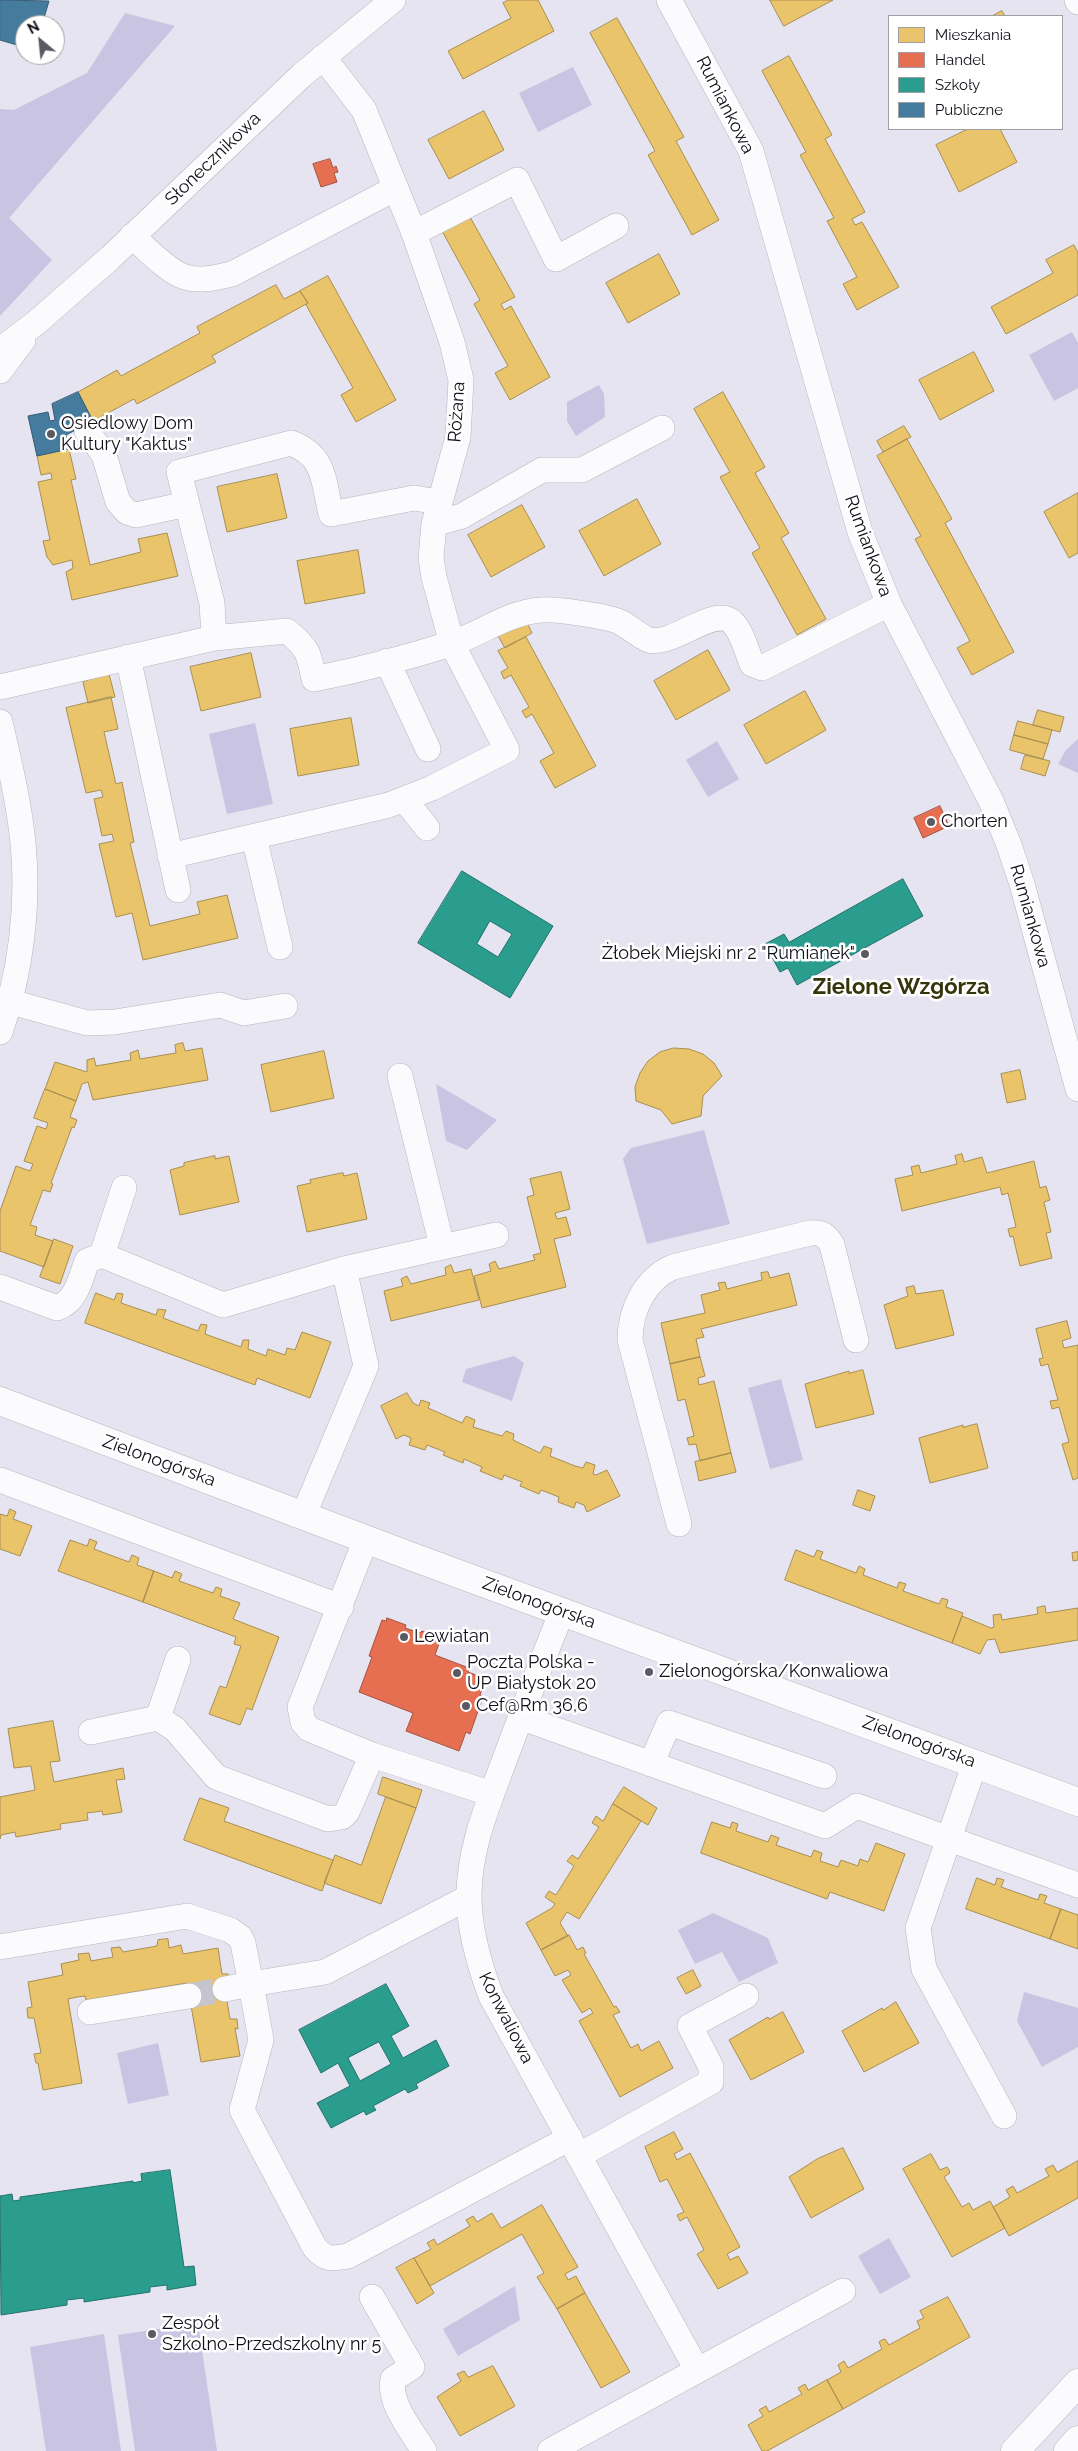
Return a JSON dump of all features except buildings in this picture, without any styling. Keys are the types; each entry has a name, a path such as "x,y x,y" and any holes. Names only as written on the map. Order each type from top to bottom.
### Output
{"street":[{"name":"Słonecznikowa","path":"0,350 37,322 132,236 302,74 393,0"},
{"name":"Rumiankowa","path":"669,0 751,151 860,532 889,604 987,794 1009,845 1022,884 1078,1089"},
{"name":"Różana","path":"323,57 364,110 414,233 452,342 461,380 458,437 436,513 432,558 434,577 452,644 507,750 432,788 404,799"},
{"path":"414,233 517,180 556,258 616,226"},
{"path":"132,236 166,265 185,277 209,279 232,274 396,188"},
{"name":"Słonecznikowa","path":"0,371 37,322"},
{"path":"214,638 212,604 179,472 291,443 306,448 320,466 331,514 414,498 436,513 462,516 542,470 582,470 662,428"},
{"path":"87,431 104,455 118,502 127,512 136,516 186,504"},
{"path":"0,687 214,638 287,631 304,644 310,659 314,679 452,644 516,615 542,610 617,621 635,630 648,640 660,640 683,633 719,617 728,619 735,624 752,664 762,668 889,604"},
{"path":"128,657 178,890"},
{"path":"387,661 428,749"},
{"path":"0,722 16,795 23,843 23,924 10,1002 0,1032"},
{"path":"170,856 389,805 404,799 427,828"},
{"path":"254,837 280,947"},
{"path":"10,1002 87,1024 115,1022 220,1005 244,1013 285,1006"},
{"path":"400,1076 442,1246"},
{"path":"0,1288 57,1308 65,1305 73,1298 87,1261 102,1254 124,1188"},
{"path":"679,1524 630,1340 630,1326 650,1281 660,1272 673,1267 819,1232 826,1236 832,1245 856,1340"},
{"path":"102,1254 223,1305 344,1269 496,1235"},
{"path":"304,1514 366,1366 344,1269"},
{"name":"Zielonogórska","path":"0,1401 562,1612 1078,1802"},
{"path":"0,1480 341,1607"},
{"path":"366,1539 341,1607 300,1707 300,1714 309,1729 372,1755 492,1794"},
{"name":"Konwaliowa","path":"562,1612 520,1717 475,1842 469,1897 474,1942 491,1996 697,2370"},
{"path":"158,1718 178,1659"},
{"path":"520,1717 825,1826 857,1806 950,1841 1078,1885"},
{"path":"91,1732 158,1718 175,1729 216,1777 328,1820 342,1817 347,1812 372,1755"},
{"path":"651,1764 669,1722 824,1776"},
{"path":"975,1763 950,1841 918,1928 924,1969 1004,2116"},
{"path":"225,1990 325,1972 469,1897"},
{"path":"0,1947 187,1916 230,1930 240,1937 243,1943 261,2040 242,2110 315,2248 323,2256 332,2259 348,2256 711,2082 711,2067 690,2026 746,1996"},
{"path":"90,2012 189,1996"},
{"path":"550,2451 843,2290"},
{"path":"372,2297 412,2367 393,2380 391,2388 393,2398 424,2451"},
{"path":"1015,2451 1078,2383"}],"shaded area":[{"path":"125,13 175,26 9,218 52,260 0,316 0,109 14,110 87,73"},
{"path":"573,67 592,105 538,132 519,93"},
{"path":"1072,332 1078,343 1078,388 1054,401 1029,355"},
{"path":"599,385 604,394 605,417 576,436 567,421 567,402"},
{"path":"255,723 273,804 227,814 209,734"},
{"path":"1078,739 1078,773 1058,764 1066,750"},
{"path":"717,741 739,779 708,797 686,760"},
{"path":"436,1084 497,1120 467,1150 446,1141"},
{"path":"704,1130 730,1224 647,1244 623,1159 631,1148"},
{"path":"514,1356 524,1363 512,1401 462,1382 466,1369"},
{"path":"781,1379 803,1460 770,1469 748,1388"},
{"path":"713,1913 768,1938 778,1963 739,1982 722,1952 695,1964 678,1930"},
{"path":"1024,1992 1078,2008 1078,2047 1042,2067 1017,2021"},
{"path":"158,2043 169,2095 128,2104 117,2053"},
{"path":"889,2238 911,2277 880,2294 858,2256"},
{"path":"515,2286 520,2320 458,2356 443,2329"},
{"path":"198,2323 217,2451 135,2451 118,2335"},
{"path":"104,2334 121,2451 46,2451 30,2347"}],"tunnel":[{"path":"189,1996 225,1989"}],"place":[{"name":"Osiedlowy Dom Kultury \"Kaktus\"","path":"51,434"},
{"name":"Chorten","path":"931,822"},
{"name":"Żłobek Miejski nr 2 \"Rumianek\"","path":"865,954"},
{"name":"Lewiatan","path":"404,1637"},
{"name":"Zielonogórska/Konwaliowa","path":"649,1672"},
{"name":"Poczta Polska - UP Białystok 20","path":"457,1673"},
{"name":"Cef@Rm 36,6","path":"466,1706"},
{"name":"Zespół Szkolno-Przedszkolny nr 5","path":"152,2334"}],"district":[{"name":"Zielone Wzgórza","path":"901,987"}]}
